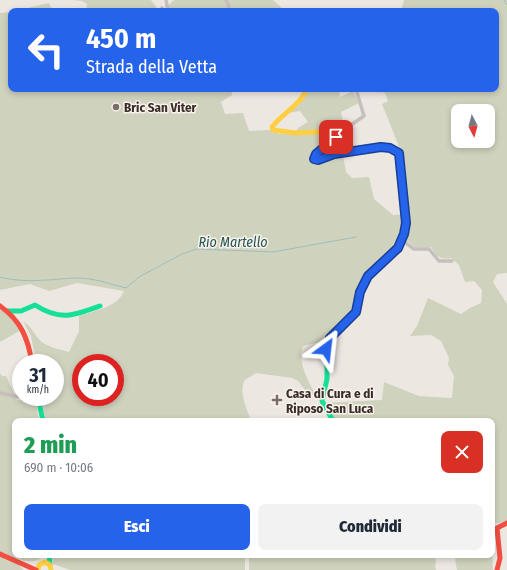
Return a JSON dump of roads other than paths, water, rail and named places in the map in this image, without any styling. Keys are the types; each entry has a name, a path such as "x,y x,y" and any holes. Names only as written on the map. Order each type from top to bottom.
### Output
{"street":[{"path":"305,92 302,101 276,121 272,127 273,130 296,133 337,131 339,133"},
{"path":"331,418 322,401 327,379 326,343 355,314 360,292 368,276 397,249 402,240 406,223 399,153 390,148 381,147 334,154 318,160 314,159 316,154 339,133 364,116 357,92"},
{"path":"402,240 414,249 429,249 439,261 452,261"},
{"path":"7,311 21,311 35,305 50,315 68,318 100,306"},
{"path":"0,306 19,323 26,334 30,354"},
{"path":"0,393 12,396"},
{"path":"40,406 42,418"},
{"path":"495,527 507,523"},
{"path":"495,532 500,558 497,570"},
{"path":"0,554 37,570 44,558"},
{"path":"49,558 51,568"},
{"path":"18,561 45,562 51,568"}],"waterway":[{"path":"504,0 507,5"},
{"name":"Rio Martello","path":"0,277 28,281 83,278 126,288 139,277 182,254 197,249 273,252 356,237"}],"place":[{"name":"Bric San Viter","path":"116,107"},
{"name":"Casa di Cura e di Riposo San Luca","path":"277,400"}]}
